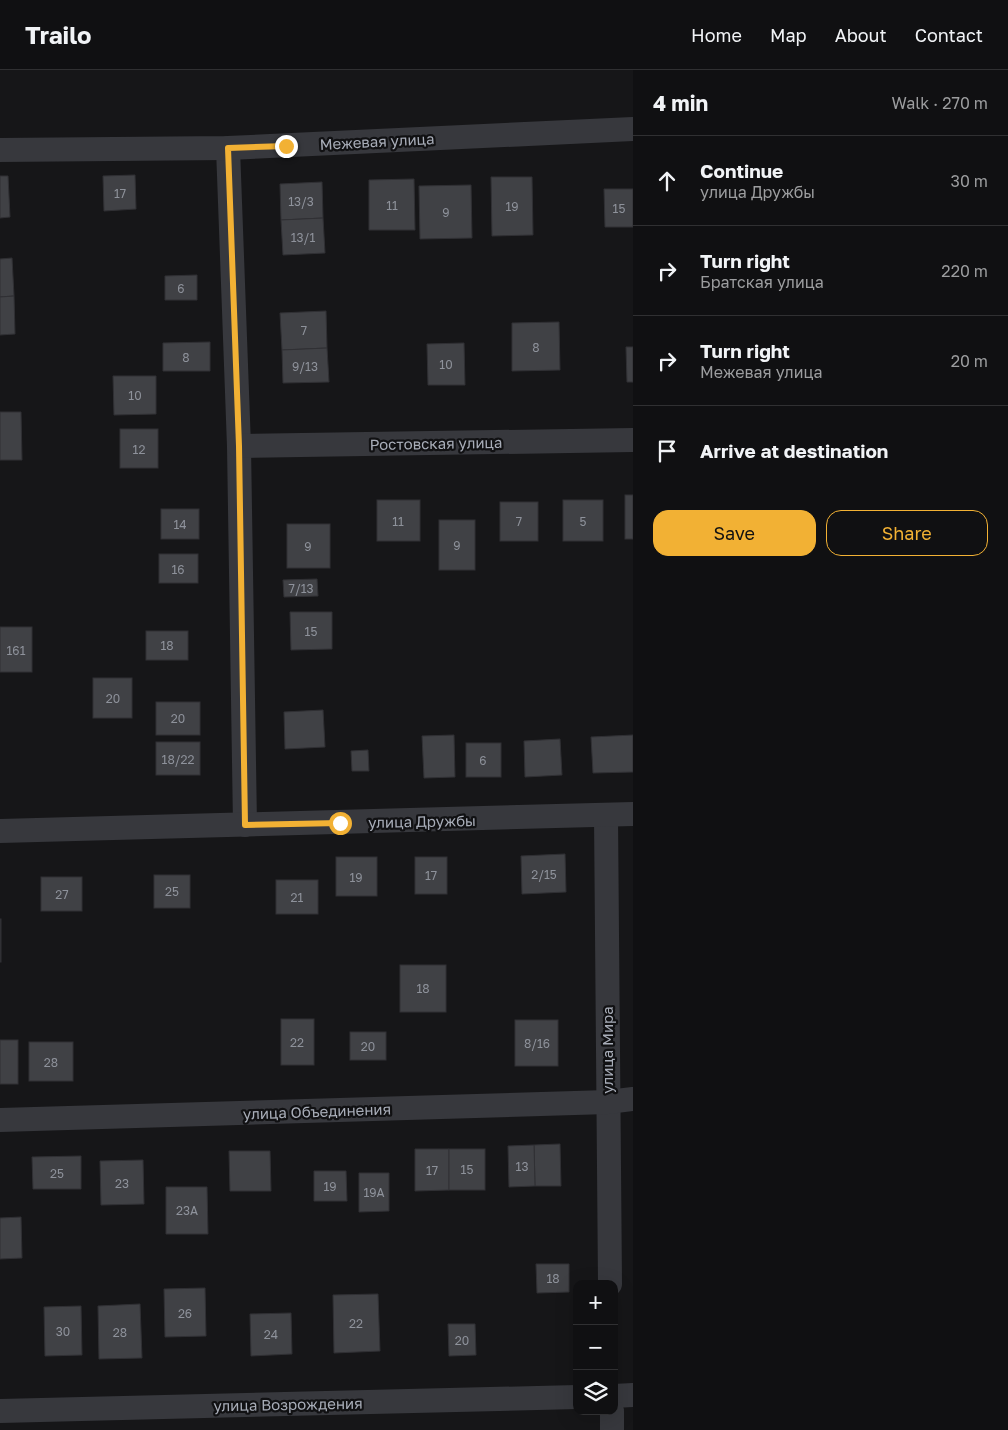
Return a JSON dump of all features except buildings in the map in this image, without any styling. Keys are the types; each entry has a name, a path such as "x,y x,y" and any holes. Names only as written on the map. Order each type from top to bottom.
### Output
{"street":[{"name":"Межевая улица","path":"0,150 228,148 633,129"},
{"path":"228,148 239,446 245,825"},
{"name":"Ростовская улица","path":"239,446 633,440"},
{"name":"улица Дружбы","path":"0,831 633,814"},
{"name":"улица Мира","path":"606,816 610,1280"},
{"name":"улица Объединения","path":"0,1120 633,1100"},
{"path":"618,1396 633,1395"},
{"name":"улица Возрождения","path":"0,1411 573,1396"},
{"path":"612,1415 612,1430"}],"route":[{"path":"286,146 228,148 239,446 245,825 340,823"}]}
